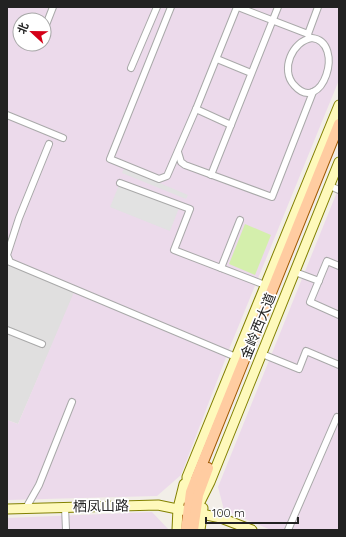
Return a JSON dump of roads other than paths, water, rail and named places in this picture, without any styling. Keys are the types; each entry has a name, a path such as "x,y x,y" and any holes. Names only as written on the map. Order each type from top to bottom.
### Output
{"main road":[{"name":"金岭西大道","path":"193,530 191,492 339,124"},
{"name":"金岭西大道","path":"186,530 191,511 202,482 339,143"}],"street":[{"path":"171,7 110,159 159,179 167,176 238,7 309,36 317,38 325,42 331,48 334,56 334,67 331,77 322,88 313,92 303,91 296,87 290,81 288,72 294,49 300,42 309,36 318,7"},
{"path":"211,175 278,7"},
{"path":"131,68 156,8"},
{"path":"216,59 251,73"},
{"path":"178,152 181,162 185,165 272,197 313,92"},
{"path":"199,530 191,511 187,477 339,105"},
{"path":"196,109 231,125"},
{"path":"7,115 63,138"},
{"path":"49,144 19,218 8,255 10,262 236,357"},
{"path":"177,530 210,482 339,162"},
{"path":"120,183 190,209 174,250 265,285"},
{"path":"330,186 339,190"},
{"path":"221,268 240,220"},
{"path":"339,266 327,261 310,302 339,315"},
{"path":"295,272 319,281"},
{"path":"7,330 42,344"},
{"path":"262,354 299,369 306,351 339,365"},
{"path":"26,508 39,485 72,402"},
{"path":"288,530 337,417"},
{"name":"栖凤山路","path":"7,509 158,505 221,518 252,530"},
{"path":"65,507 66,530"},
{"path":"181,530 191,511"}]}
